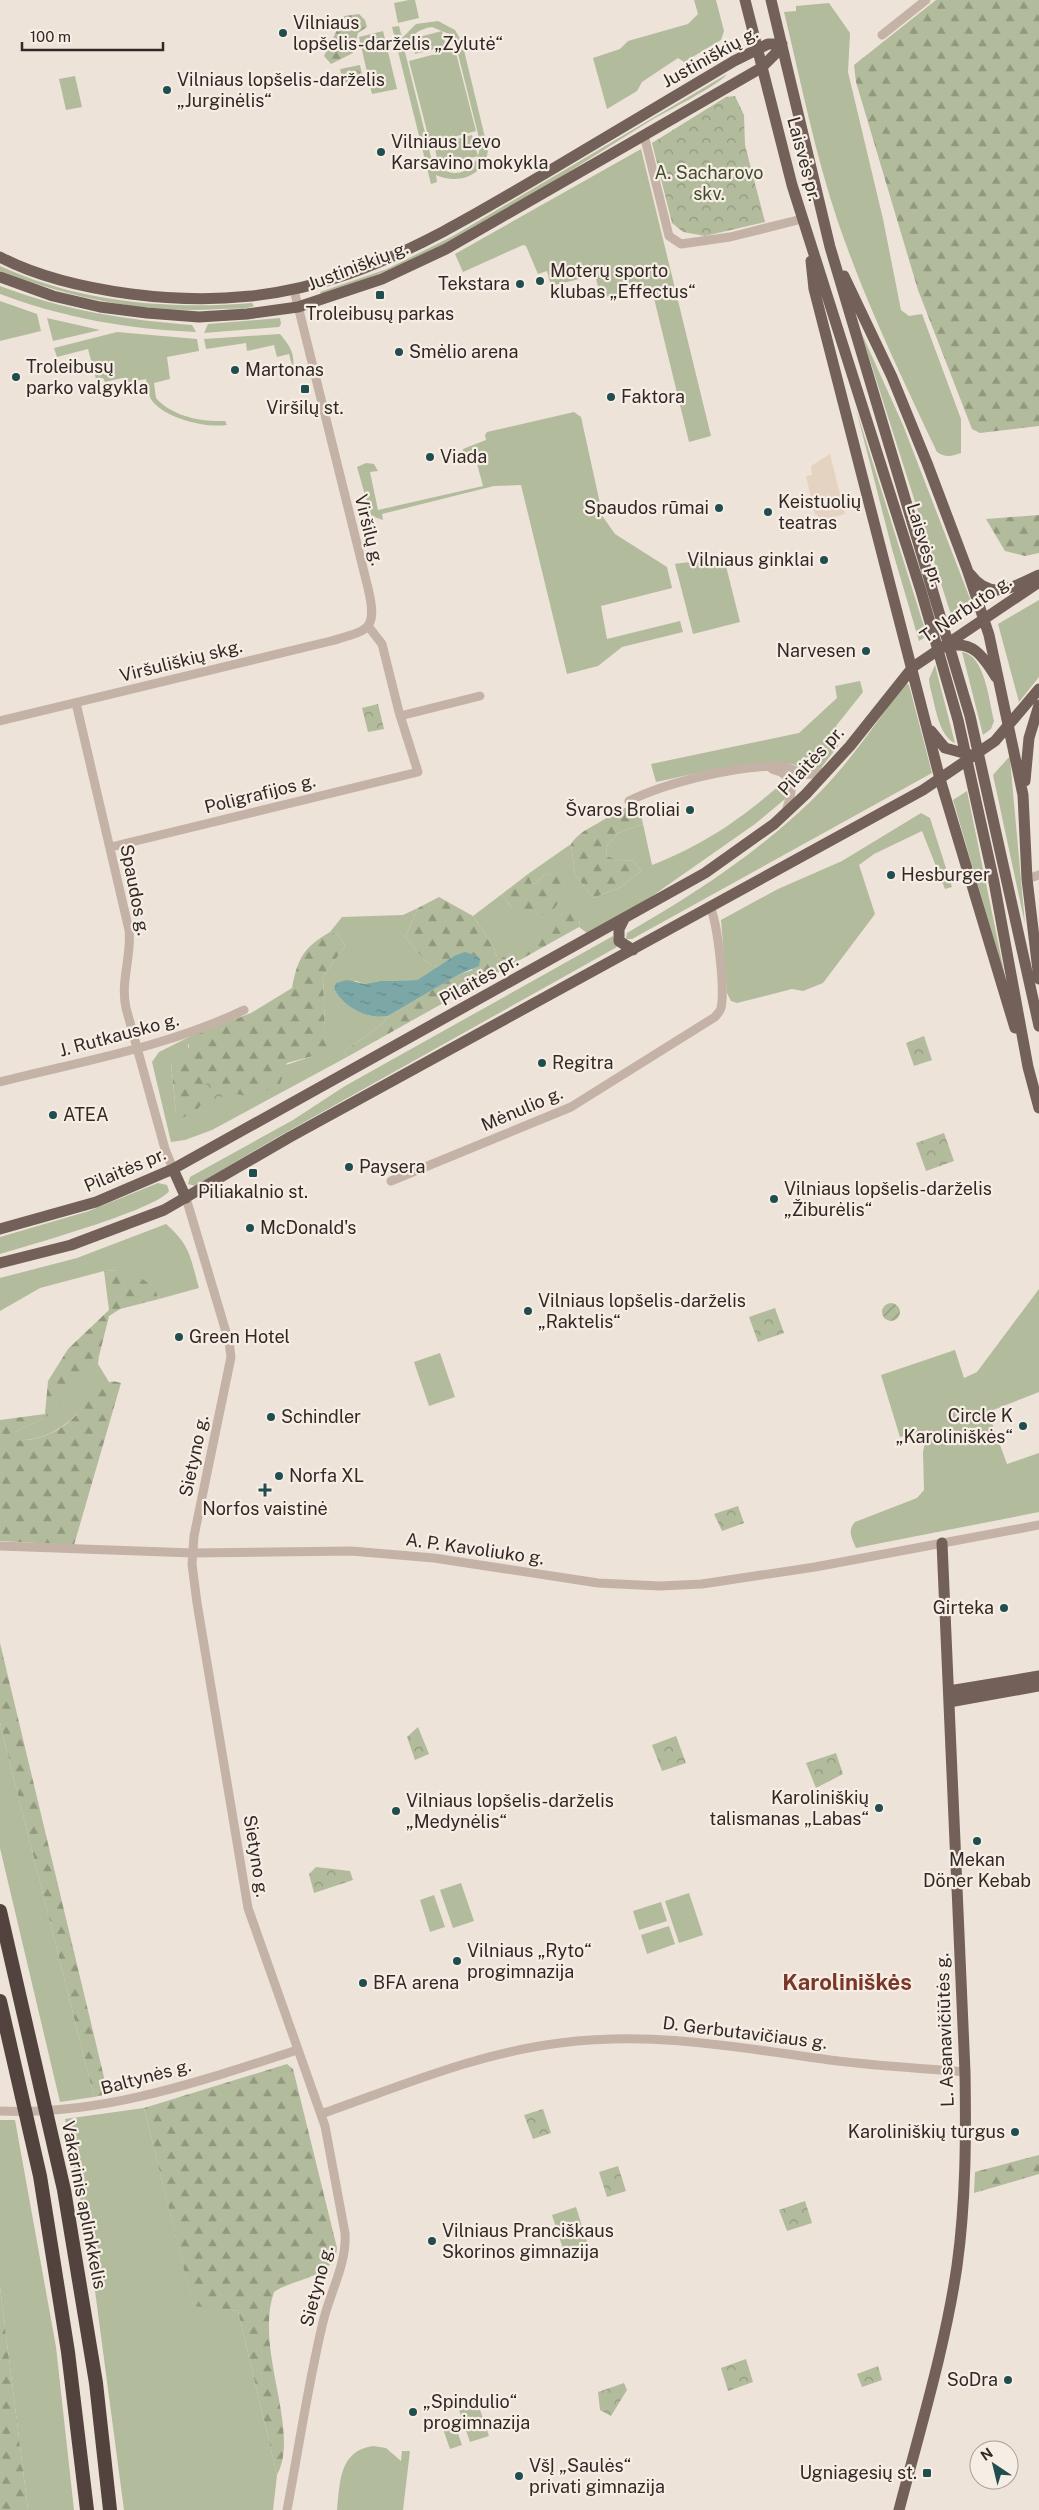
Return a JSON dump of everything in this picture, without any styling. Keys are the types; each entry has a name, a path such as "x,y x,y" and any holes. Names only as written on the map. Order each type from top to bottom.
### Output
{"highway":[{"name":"Vakarinis aplinkkelis","path":"0,1911 64,2190 96,2384 110,2510"},
{"path":"0,2001 40,2176 68,2352 87,2510"}],"main road":[{"name":"Laisvės pr.","path":"745,0 761,68 802,219 893,500 958,720 994,882 1028,1068 1039,1108"},
{"name":"Laisvės pr.","path":"771,0 830,247 861,355 906,496 970,716 1039,1026"},
{"name":"Justiniškių g.","path":"0,257 57,279 102,290 147,296 225,298 264,295 294,290 356,273 393,258 455,227 734,61 768,44 782,44"},
{"name":"Justiniškių g.","path":"0,278 53,296 100,307 147,313 199,317 247,314 298,307 382,279 446,249 761,68 782,44"},
{"path":"809,239 814,289 913,667 940,779 1004,997 1028,1068"},
{"name":"Laisvės pr.","path":"830,247 892,377 967,569 983,618 1000,683 1023,795 1026,879 1039,979"},
{"path":"967,569 976,581 990,591 1004,589 1039,575"},
{"name":"T. Narbuto g.","path":"913,667 1039,582"},
{"path":"933,652 956,644 972,648 988,665 1000,683"},
{"name":"Pilaitės pr.","path":"0,1229 96,1202 173,1170 624,919 724,861 786,814 828,771 913,667"},
{"path":"0,1263 111,1231 155,1214 186,1198 290,1136 633,950 940,779 995,741 1039,689"},
{"path":"1023,795 1029,738 1039,705"},
{"path":"927,724 945,748 975,756"},
{"path":"624,919 618,936 623,945 633,950"},
{"path":"173,1170 186,1198"},
{"name":"L. Asanavičiūtės g.","path":"899,2510 937,2364 957,2264 966,2157 965,2072 942,1543"},
{"path":"949,1696 1039,1676"},
{"path":"949,1696 1039,1686"}],"street":[{"path":"882,35 926,0"},
{"path":"644,136 669,236 681,244 730,237 802,219"},
{"name":"Viršilų g.","path":"294,290 372,606 372,621 368,626"},
{"path":"368,626 382,644 400,716 480,696"},
{"name":"Viršuliškių skg.","path":"0,721 331,641 355,634 368,626"},
{"name":"Spaudos g.","path":"76,704 110,847 130,942 124,999 165,1150 173,1170"},
{"name":"Poligrafijos g.","path":"110,847 418,772 400,716"},
{"path":"629,801 661,788 737,770 783,766 812,775 828,771"},
{"path":"762,768 781,772 789,780 791,795 786,814"},
{"path":"1026,879 1039,875"},
{"name":"Mėnulio g.","path":"391,1181 570,1107 715,1018 721,1006 720,954 714,916 710,907"},
{"name":"J. Rutkausko g.","path":"0,1082 138,1048 208,1026 244,1010"},
{"name":"Sietyno g.","path":"186,1198 229,1342 231,1357 196,1526 193,1553 197,1603 248,1908 321,2114 337,2185 346,2248 323,2320 287,2510"},
{"name":"A. P. Kavoliuko g.","path":"0,1546 193,1553 326,1550 391,1553 598,1583 660,1586 702,1584 806,1568 1039,1525"},
{"name":"D. Gerbutavičiaus g.","path":"321,2114 445,2070 503,2053 558,2043 604,2038 650,2037 696,2040 852,2063 965,2072"},
{"name":"Baltynės g.","path":"0,2111 80,2109 134,2098 297,2050"}],"green space":[{"path":"415,0 419,18 398,23 394,3"},
{"path":"694,0 716,0 724,31 721,40 684,62 678,58 642,82 637,91 607,109 593,58 620,49 628,41 688,24 698,14"},
{"path":"936,0 1039,0 1039,426 980,433 972,429 918,290 856,82 854,65"},
{"path":"829,3 850,33 848,72 883,219 901,310 909,316 922,314 961,419 961,453 955,455 946,456 937,452 910,395 860,281 838,222 822,170 784,12 796,11 796,6"},
{"path":"359,14 365,20 367,27 358,33 353,53 331,64 324,56 344,16"},
{"path":"438,21 455,30 462,42 488,150 482,166 469,176 453,179 436,175 437,182 431,184 392,27 399,26 402,38 416,24","holes":["432,27 449,34 456,46 480,142 479,153 475,162 462,172 454,173 438,166 431,157 405,52 411,38 422,30"]},
{"path":"383,31 397,89 372,94 359,37"},
{"path":"442,31 446,46 415,54 411,39"},
{"path":"455,49 476,131 430,143 409,61"},
{"path":"360,65 363,79 343,83 340,69"},
{"path":"727,74 723,79 704,91 650,121 491,219 408,261 365,279 321,294 320,292 387,269 453,236"},
{"path":"75,76 82,107 66,110 59,79"},
{"name":"A. Sacharovo skv.","path":"735,96 744,115 745,145 765,222 705,236 683,232 672,223 652,143 726,97"},
{"path":"472,135 478,156 439,166 434,145"},
{"path":"641,149 711,436 689,442 651,286 601,298 595,275 551,286 547,271 538,274 526,246 523,245 463,272 455,254"},
{"path":"0,266 60,288 123,301 188,305 252,303 254,306 192,310 164,309 108,302 26,281 0,271"},
{"path":"0,286 47,302 94,313 192,325 196,332 121,325 72,316 0,294"},
{"path":"0,301 37,314 41,331 0,341"},
{"path":"47,318 100,330 53,341"},
{"path":"280,318 281,324 279,327 204,333 208,324"},
{"path":"117,332 197,339 199,351 167,357 170,379 154,383 156,398 179,414 198,419 225,421 227,425 198,424 177,418 151,400 146,379 125,383 122,378 105,382 103,378 96,379 88,349 57,357 54,348"},
{"path":"861,332 903,425 972,604 952,618"},
{"path":"280,334 291,350 293,369 289,354 277,357 274,345 247,351 246,343 206,349 204,339"},
{"path":"856,409 927,636 919,641 892,549"},
{"path":"574,412 581,417 603,517 615,534 667,567 672,588 601,606 607,639 680,621 683,632 622,647 598,666 567,674 521,485 494,486 382,514 383,520 371,516 357,467 366,463 374,464 378,471 370,472 378,510 483,486 476,460 460,463 456,460 457,456 463,452 463,449 486,440 485,435 487,432"},
{"path":"1039,515 1039,553 1025,556 1005,551 986,519"},
{"path":"724,558 740,622 693,634 675,564"},
{"path":"1039,600 1039,677 1019,702 998,624"},
{"path":"962,652 970,655 976,661 988,691 994,721 991,729 983,735"},
{"path":"935,665 955,743 949,739 941,726 930,687 929,679"},
{"path":"860,681 863,692 836,726 838,746 821,768 811,770 784,763 752,764 656,782 651,764 799,733 837,698 835,686"},
{"path":"906,683 909,685 932,773 632,939 626,939 627,933 679,902 729,868 754,850 800,811 844,765"},
{"path":"378,704 384,729 368,732 362,708"},
{"path":"1009,757 1010,759 1025,924 993,775"},
{"path":"786,780 789,789 785,799 755,824 645,901 587,933 579,927 580,918 562,913 551,932 498,960 494,948 473,916 502,894 513,910 558,876 545,874 536,883 532,884 528,874 571,844 575,874 593,898 621,887 641,871 633,860 621,861 607,856 606,847 618,833 643,824 652,865 690,848 723,829"},
{"path":"967,791 1006,981 953,800"},
{"path":"638,802 643,824 618,833 606,847 607,856 621,861 633,860 641,871 621,887 593,898 575,874 571,844 581,833 617,809 625,808"},
{"path":"921,813 930,818 952,887 945,889 922,831 874,854 859,865 875,914 823,983 803,991 792,989 737,1003 731,1001 727,993 721,920 778,889 842,861"},
{"path":"528,874 532,884 536,883 545,874 558,875 564,886 559,901 553,910 528,919 513,910 502,894"},
{"path":"439,897 473,916 494,948 498,960 550,932 562,913 576,913 580,918 579,927 347,1057 344,1052 382,1024 388,1016 460,974 473,970 454,956 437,967 425,961 405,937 418,908"},
{"path":"418,908 405,937 425,961 437,967 417,980 380,981 365,984 356,981 334,989 344,1002 357,1011 373,1016 388,1016 382,1024 344,1052 347,1057 212,1130 185,1140 171,1142 152,1062 159,1052 193,1035 188,1046 190,1053 171,1064 176,1113 213,1089 313,1056 325,1031 323,977 345,946 339,935 330,932 342,917 403,915"},
{"path":"330,932 339,935 345,946 323,977 325,1030 330,1044 313,1056 287,1063 279,1087 246,1096 213,1089 196,1111 182,1118 176,1113 171,1063 189,1053 189,1040 193,1035 251,1013 292,988 303,955 314,943"},
{"path":"613,936 617,947 276,1138 195,1186 188,1184 190,1177 293,1120 345,1086"},
{"path":"924,1036 932,1060 914,1066 906,1043"},
{"path":"211,1080 221,1085 224,1091 221,1100 212,1104 206,1095 205,1085"},
{"path":"944,1133 954,1161 926,1171 916,1143"},
{"path":"158,1183 167,1185 169,1191 160,1199 118,1217 0,1254 0,1237 89,1211"},
{"path":"166,1224 185,1246 199,1288 159,1299 158,1295 117,1270 104,1271 40,1288 0,1311 0,1278 77,1258"},
{"path":"117,1270 130,1273 148,1283 153,1287 159,1299 120,1309 109,1316 99,1356 66,1397 48,1416 15,1432 15,1440 32,1439 49,1434 71,1420 100,1386 111,1382 121,1383 74,1545 0,1541 0,1420 45,1414 48,1381 68,1349 109,1310 104,1271"},
{"path":"1039,1289 1039,1392 988,1412 1007,1464 1039,1453 1039,1512 856,1548 851,1532 855,1522 917,1498 924,1490 923,1452 928,1430 900,1437 881,1375 955,1350 964,1378 977,1372"},
{"path":"887,1303 895,1303 900,1308 898,1319 887,1321 882,1316 882,1308"},
{"path":"775,1308 784,1333 758,1342 749,1317"},
{"path":"440,1353 455,1397 429,1406 414,1362"},
{"path":"99,1356 98,1364 109,1382 95,1392 70,1421 40,1437 15,1440 15,1432 48,1416"},
{"path":"738,1506 744,1523 722,1531 714,1514"},
{"path":"0,1643 108,2094 94,2097 0,1723"},
{"path":"0,1723 94,2097 60,2102 0,1848"},
{"path":"418,1727 429,1754 415,1760 407,1737"},
{"path":"676,1736 686,1763 662,1771 652,1745"},
{"path":"836,1753 843,1774 816,1788 806,1763"},
{"path":"316,1867 350,1871 353,1880 314,1893 309,1874"},
{"path":"461,1883 474,1921 453,1928 440,1890"},
{"path":"689,1893 703,1935 679,1943 665,1901"},
{"path":"434,1895 445,1927 430,1932 420,1900"},
{"path":"661,1902 667,1921 639,1930 633,1911"},
{"path":"669,1926 675,1944 647,1954 641,1935"},
{"path":"287,2064 293,2069 337,2248 335,2258 329,2266 312,2276 282,2287 274,2292 269,2314 269,2338 284,2436 283,2457 277,2475 238,2311 193,2306 144,2108"},
{"path":"144,2108 193,2305 238,2311 277,2475 273,2510 124,2510 90,2253 65,2119"},
{"path":"543,2109 551,2133 533,2139 524,2115"},
{"path":"0,2120 15,2120 56,2347 74,2510 28,2510 0,2287"},
{"path":"1039,2155 1039,2174 974,2193 975,2172"},
{"path":"618,2166 626,2191 607,2197 599,2172"},
{"path":"805,2201 812,2223 787,2231 779,2210"},
{"path":"576,2207 589,2248 565,2255 552,2215"},
{"path":"0,2287 28,2510 0,2510"},
{"path":"746,2359 753,2382 728,2391 721,2368"},
{"path":"878,2366 882,2380 862,2387 857,2374"},
{"path":"624,2383 627,2390 611,2416 600,2410 598,2392"},
{"path":"477,2401 489,2436 470,2442 458,2407"},
{"path":"454,2422 462,2445 450,2449 442,2426"},
{"path":"373,2446 386,2448 401,2461 402,2451 410,2451 403,2510 337,2510 343,2469 347,2461 353,2454"}],"shaded area":[{"path":"830,454 845,514 819,521 817,514 815,515 806,476 812,475 811,466"}],"water":[{"path":"465,952 480,959 479,966 460,974 388,1016 373,1016 357,1011 344,1002 334,989 336,983 347,980 365,984 380,981 417,980 454,956"}],"place":[{"name":"Vilniaus lopšelis-darželis „Zylutė“","path":"283,33"},
{"name":"Vilniaus lopšelis-darželis „Jurginėlis“","path":"167,90"},
{"name":"Vilniaus Levo Karsavino mokykla","path":"381,152"},
{"name":"Moterų sporto klubas „Effectus“","path":"540,281"},
{"name":"Tekstara","path":"520,284"},
{"name":"Troleibusų parkas","path":"380,295"},
{"name":"Smėlio arena","path":"399,352"},
{"name":"Martonas","path":"235,370"},
{"name":"Troleibusų parko valgykla","path":"16,377"},
{"name":"Viršilų st.","path":"305,389"},
{"name":"Faktora","path":"611,397"},
{"name":"Viada","path":"430,457"},
{"name":"Spaudos rūmai","path":"719,508"},
{"name":"Keistuolių teatras","path":"768,512"},
{"name":"Vilniaus ginklai","path":"824,560"},
{"name":"Narvesen","path":"866,651"},
{"name":"Švaros Broliai","path":"690,810"},
{"name":"Hesburger","path":"891,875"},
{"name":"Regitra","path":"542,1063"},
{"name":"ATEA","path":"53,1115"},
{"name":"Paysera","path":"349,1167"},
{"name":"Piliakalnio st.","path":"253,1173"},
{"name":"Vilniaus lopšelis-darželis „Žiburėlis“","path":"774,1199"},
{"name":"McDonald's","path":"250,1228"},
{"name":"Vilniaus lopšelis-darželis „Raktelis“","path":"528,1311"},
{"name":"Green Hotel","path":"179,1337"},
{"name":"Schindler","path":"271,1417"},
{"name":"Circle K „Karoliniškės“","path":"1023,1426"},
{"name":"Norfa XL","path":"279,1476"},
{"name":"Norfos vaistinė","path":"265,1490"},
{"name":"Girteka","path":"1004,1608"},
{"name":"Karoliniškių talismanas „Labas“","path":"879,1808"},
{"name":"Vilniaus lopšelis-darželis „Medynėlis“","path":"396,1811"},
{"name":"Mekan Döner Kebab","path":"977,1841"},
{"name":"Vilniaus „Ryto“ progimnazija","path":"457,1961"},
{"name":"BFA arena","path":"363,1983"},
{"name":"Karoliniškių turgus","path":"1015,2132"},
{"name":"Vilniaus Pranciškaus Skorinos gimnazija","path":"432,2241"},
{"name":"SoDra","path":"1008,2380"},
{"name":"„Spindulio“ progimnazija","path":"413,2412"},
{"name":"Ugniagesių st.","path":"927,2473"},
{"name":"VšĮ „Saulės“ privati gimnazija","path":"519,2476"}],"district":[{"name":"Karoliniškės","path":"847,1982"}]}
